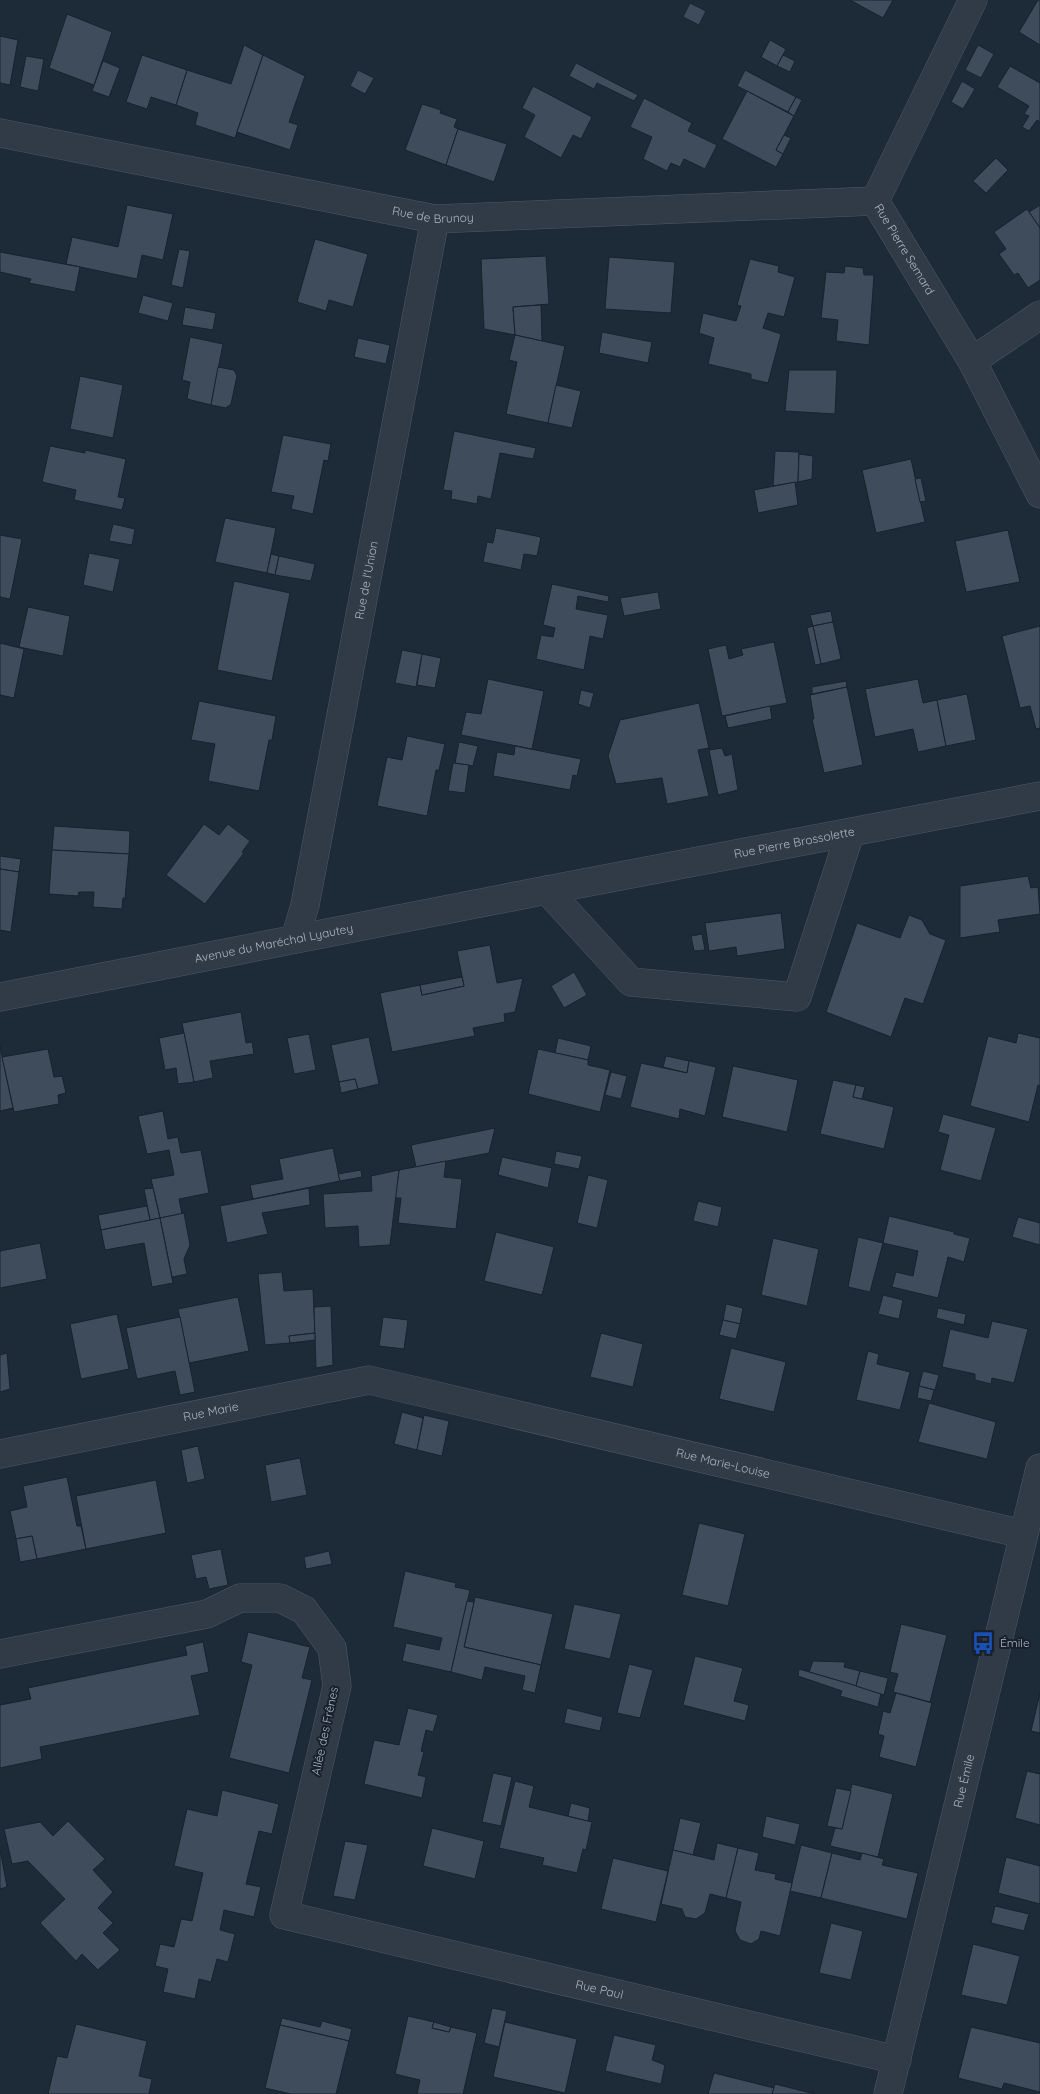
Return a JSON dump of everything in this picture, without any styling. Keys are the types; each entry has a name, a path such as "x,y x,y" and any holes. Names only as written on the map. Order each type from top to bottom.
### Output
{"street":[{"name":"Rue Pierre Semard","path":"973,0 875,201 972,362 1040,494"},
{"name":"Rue de Brunoy","path":"0,132 434,219 875,201"},
{"name":"Rue de l'Union","path":"295,939 305,904 434,219"},
{"path":"972,362 1040,315"},
{"name":"Rue Pierre Brossolette","path":"547,890 1040,796"},
{"path":"547,890 631,982 797,997 850,832"},
{"name":"Avenue du Maréchal Lyautey","path":"0,997 547,890"},
{"name":"Rue Marie","path":"0,1454 369,1380 422,1392"},
{"name":"Rue Marie-Louise","path":"422,1392 1023,1534"},
{"name":"Rue Émile","path":"888,2094 1040,1468"},
{"name":"Allée des Frênes","path":"0,1654 207,1614 240,1598 280,1598 304,1610 332,1648 337,1686 284,1914 300,1918"},
{"name":"Rue Paul","path":"300,1918 897,2060"}],"building":[{"path":"850,0 893,0 883,18"},
{"path":"1038,0 1040,0 1040,45 1019,32"},
{"path":"690,3 706,11 699,25 683,17"},
{"path":"67,14 112,32 94,85 49,68"},
{"path":"0,36 18,40 10,85 0,83"},
{"path":"770,40 786,49 777,66 761,57"},
{"path":"244,45 263,55 235,138 195,125 198,113 176,105 187,70 231,84"},
{"path":"978,45 994,54 981,78 965,70"},
{"path":"142,55 187,70 176,105 151,97 147,109 126,102"},
{"path":"263,55 305,76 289,122 298,125 290,150 237,132"},
{"path":"783,55 795,61 790,72 777,66"},
{"path":"26,56 44,59 38,91 20,87"},
{"path":"103,61 120,68 109,97 92,91"},
{"path":"576,63 638,95 634,101 597,83 594,89 569,76"},
{"path":"1010,66 1040,83 1040,122 1037,120 1029,131 1022,127 1029,116 1024,114 1029,106 997,87"},
{"path":"358,70 374,78 365,94 350,86"},
{"path":"745,70 796,97 788,112 737,86"},
{"path":"962,81 975,89 963,109 951,102"},
{"path":"533,86 592,117 581,139 573,135 561,158 524,137 535,115 522,108"},
{"path":"747,91 794,116 776,150 783,154 776,167 722,139"},
{"path":"796,97 802,100 794,116 788,112"},
{"path":"644,98 692,123 688,131 717,145 705,169 684,159 680,167 671,163 667,171 643,159 652,137 630,127"},
{"path":"422,104 441,110 440,113 457,119 454,127 458,129 446,165 405,150"},
{"path":"458,129 507,144 494,182 446,165"},
{"path":"784,135 791,138 783,154 776,150"},
{"path":"996,158 1008,170 986,193 973,181"},
{"path":"127,205 173,214 163,260 142,255 137,279 66,264 72,237 118,247"},
{"path":"1040,205 1040,228 1029,212"},
{"path":"1027,209 1040,228 1040,280 1028,288 1018,273 1014,275 999,254 1006,249 994,232"},
{"path":"315,239 368,254 353,307 329,300 326,311 297,302"},
{"path":"179,249 190,251 183,288 171,285"},
{"path":"0,252 80,267 75,292 29,283 31,279 0,272"},
{"path":"546,256 549,304 513,307 515,335 484,329 481,259"},
{"path":"609,257 675,262 671,313 605,309"},
{"path":"750,259 779,266 778,272 795,277 784,317 768,313 763,328 781,334 768,383 751,379 751,374 708,364 714,338 699,333 703,313 736,321 741,306 737,305"},
{"path":"845,266 863,268 864,275 874,275 869,345 836,341 838,320 821,318 826,272 844,273"},
{"path":"143,295 173,303 168,321 138,313"},
{"path":"541,305 542,341 515,335 513,307"},
{"path":"185,307 216,313 213,330 182,325"},
{"path":"602,332 652,342 648,363 599,353"},
{"path":"515,335 565,346 548,423 506,414 517,362 509,360"},
{"path":"190,337 223,344 211,405 187,399 190,382 182,380"},
{"path":"358,338 390,345 386,364 354,357"},
{"path":"218,367 234,370 237,376 231,404 226,408 211,405"},
{"path":"789,370 837,370 835,414 785,411"},
{"path":"80,376 123,385 113,438 70,429"},
{"path":"556,385 581,391 572,428 548,423"},
{"path":"454,431 536,448 533,459 500,453 491,499 478,496 477,504 451,499 452,491 443,490"},
{"path":"283,435 331,444 328,461 324,460 313,514 291,509 294,496 271,492"},
{"path":"50,446 85,453 85,450 126,459 118,497 125,498 122,510 74,500 76,490 42,482"},
{"path":"775,451 799,452 798,482 773,486"},
{"path":"799,454 813,456 812,479 798,482"},
{"path":"911,459 925,522 876,533 862,470"},
{"path":"921,478 926,501 920,502 915,479"},
{"path":"795,482 798,505 758,513 754,490"},
{"path":"225,518 276,528 267,573 215,562"},
{"path":"113,524 135,529 132,545 109,541"},
{"path":"496,528 541,537 537,556 524,554 521,570 483,562 487,542 493,543"},
{"path":"1008,530 1020,582 966,592 955,541"},
{"path":"0,535 22,539 10,599 0,597"},
{"path":"89,553 120,559 113,592 83,585"},
{"path":"271,554 279,556 275,575 267,573"},
{"path":"279,556 315,564 311,581 275,575"},
{"path":"234,581 290,593 272,681 217,670"},
{"path":"552,584 609,596 608,602 578,596 576,609 608,615 603,639 590,636 584,670 536,659 541,635 553,637 555,628 543,625"},
{"path":"658,592 661,609 624,616 620,598"},
{"path":"28,607 70,616 63,656 19,647"},
{"path":"831,611 833,622 813,626 810,615"},
{"path":"833,622 841,659 821,664 813,626"},
{"path":"813,626 821,664 815,665 807,628"},
{"path":"1040,626 1040,728 1036,729 1030,706 1020,708 1002,636"},
{"path":"774,642 787,703 722,716 708,649 726,645 729,659 743,655 741,649"},
{"path":"0,643 24,649 14,698 0,695"},
{"path":"402,650 422,654 416,687 395,683"},
{"path":"422,654 441,658 435,688 417,685"},
{"path":"488,679 544,691 532,749 461,735 466,712 481,714"},
{"path":"918,679 923,703 937,700 946,746 918,752 913,729 875,737 865,689"},
{"path":"846,681 847,687 812,694 812,687"},
{"path":"847,687 863,765 824,773 812,719 814,719 810,695"},
{"path":"581,690 594,693 590,708 578,704"},
{"path":"967,694 976,740 946,746 937,700"},
{"path":"199,701 276,716 272,740 269,740 259,791 208,781 215,744 191,740"},
{"path":"699,703 709,748 698,750 709,796 667,804 662,778 616,784 608,756 620,720"},
{"path":"770,706 772,719 728,728 725,716"},
{"path":"407,736 445,744 439,770 436,770 427,816 377,806 387,757 402,760"},
{"path":"459,742 478,746 473,766 455,763"},
{"path":"515,746 581,759 577,776 573,775 570,790 493,776 497,752 514,755"},
{"path":"722,748 725,756 732,754 738,790 718,795 709,750"},
{"path":"453,763 469,765 465,793 448,791"},
{"path":"204,824 219,835 228,824 250,841 242,852 244,853 205,904 166,875"},
{"path":"54,826 130,831 129,854 52,850"},
{"path":"52,850 129,854 125,898 123,898 122,909 93,907 94,892 79,892 78,896 49,894"},
{"path":"0,856 21,859 19,872 0,869"},
{"path":"0,869 19,872 11,932 0,930"},
{"path":"1028,876 1031,888 1038,887 1040,914 998,920 1000,932 960,938 960,886"},
{"path":"781,913 785,949 737,956 736,947 709,951 705,923"},
{"path":"909,915 922,920 930,934 946,940 923,1004 905,998 891,1037 826,1012 857,923 900,938"},
{"path":"702,934 705,950 694,951 691,936"},
{"path":"490,945 497,983 523,978 515,1012 504,1014 505,1022 473,1028 475,1036 392,1052 380,993 420,985 422,995 464,986 457,951"},
{"path":"574,972 587,995 564,1008 551,986"},
{"path":"462,977 464,986 422,995 420,985"},
{"path":"241,1012 246,1043 252,1042 254,1054 210,1061 213,1078 194,1082 182,1023"},
{"path":"184,1033 194,1082 178,1084 176,1068 165,1070 159,1038"},
{"path":"1018,1033 1040,1038 1040,1086 1038,1085 1029,1122 970,1106 988,1036 1016,1043"},
{"path":"309,1034 316,1070 294,1074 287,1038"},
{"path":"369,1037 379,1084 358,1089 355,1079 339,1082 331,1045"},
{"path":"558,1038 591,1046 588,1060 555,1053"},
{"path":"0,1046 13,1108 0,1111"},
{"path":"48,1049 54,1077 62,1076 66,1093 58,1095 59,1104 14,1112 2,1057"},
{"path":"538,1049 588,1060 588,1065 610,1070 600,1112 528,1094"},
{"path":"666,1056 689,1061 687,1073 663,1067"},
{"path":"689,1061 716,1067 705,1116 680,1109 679,1119 630,1107 641,1063 687,1073"},
{"path":"733,1066 798,1080 787,1132 722,1117"},
{"path":"611,1072 627,1076 621,1099 605,1095"},
{"path":"355,1079 358,1089 341,1093 339,1082"},
{"path":"833,1080 856,1085 853,1097 894,1107 884,1149 820,1134"},
{"path":"856,1085 865,1087 862,1099 853,1097"},
{"path":"163,1111 168,1139 178,1137 181,1153 201,1150 209,1193 179,1199 182,1214 160,1218 151,1179 174,1175 169,1150 147,1154 138,1116"},
{"path":"943,1114 996,1128 981,1181 940,1170 949,1135 938,1132"},
{"path":"495,1128 489,1153 416,1167 411,1145"},
{"path":"333,1148 340,1181 253,1199 250,1185 283,1179 279,1159"},
{"path":"556,1151 582,1156 579,1169 554,1164"},
{"path":"502,1157 552,1168 548,1188 498,1175"},
{"path":"446,1161 444,1177 462,1179 456,1229 398,1223 401,1198 395,1198 399,1170"},
{"path":"361,1170 362,1177 340,1181 338,1174"},
{"path":"399,1170 390,1245 359,1247 358,1226 325,1228 323,1194 372,1191 371,1176"},
{"path":"588,1175 608,1180 597,1228 577,1223"},
{"path":"153,1188 160,1218 150,1220 144,1189"},
{"path":"309,1188 310,1205 262,1213 268,1234 227,1243 220,1206"},
{"path":"698,1201 722,1207 718,1227 693,1221"},
{"path":"147,1206 150,1220 101,1230 98,1215"},
{"path":"184,1213 190,1245 184,1259 187,1274 172,1277 160,1218"},
{"path":"889,1216 954,1232 954,1234 970,1238 964,1262 948,1257 938,1298 892,1287 896,1272 913,1276 918,1251 883,1243"},
{"path":"1018,1217 1040,1223 1040,1245 1012,1237"},
{"path":"160,1218 173,1283 152,1287 144,1243 105,1250 101,1230"},
{"path":"496,1232 554,1247 542,1295 484,1281"},
{"path":"858,1237 883,1243 870,1292 848,1287"},
{"path":"773,1238 819,1249 807,1306 761,1295"},
{"path":"40,1243 47,1279 0,1288 0,1251"},
{"path":"282,1272 284,1291 313,1289 315,1333 289,1336 290,1343 265,1345 258,1274"},
{"path":"883,1295 903,1300 899,1319 878,1314"},
{"path":"238,1297 249,1351 189,1363 178,1309"},
{"path":"726,1304 743,1308 740,1324 723,1320"},
{"path":"331,1306 333,1365 316,1368 314,1307"},
{"path":"938,1308 966,1314 964,1325 936,1318"},
{"path":"117,1314 129,1369 81,1379 70,1324"},
{"path":"180,1317 195,1392 180,1395 175,1371 137,1379 126,1328"},
{"path":"383,1317 408,1320 404,1349 379,1346"},
{"path":"723,1320 740,1324 736,1339 719,1335"},
{"path":"992,1321 1028,1329 1014,1383 992,1378 991,1384 975,1380 975,1374 942,1367 950,1329 988,1338"},
{"path":"315,1333 315,1340 290,1343 289,1336"},
{"path":"601,1333 643,1344 633,1387 590,1377"},
{"path":"731,1348 786,1362 774,1412 719,1399"},
{"path":"868,1351 879,1354 877,1364 910,1372 900,1410 856,1400"},
{"path":"7,1353 10,1389 0,1392 0,1355"},
{"path":"923,1371 939,1375 935,1390 919,1386"},
{"path":"919,1386 934,1390 931,1401 917,1398"},
{"path":"929,1403 996,1422 987,1459 918,1442"},
{"path":"402,1412 423,1418 417,1450 394,1444"},
{"path":"424,1415 449,1421 442,1456 417,1450"},
{"path":"198,1446 205,1479 187,1483 181,1450"},
{"path":"300,1458 307,1495 271,1502 265,1465"},
{"path":"67,1477 77,1526 81,1526 86,1549 37,1559 32,1536 16,1539 10,1511 27,1507 23,1486"},
{"path":"156,1480 166,1533 86,1549 76,1496"},
{"path":"699,1523 745,1534 728,1606 682,1595"},
{"path":"32,1536 37,1559 20,1562 16,1539"},
{"path":"221,1549 228,1585 209,1589 206,1577 196,1579 191,1555"},
{"path":"329,1551 332,1564 306,1569 304,1557"},
{"path":"405,1571 456,1583 455,1587 470,1590 451,1672 402,1661 406,1643 439,1650 442,1638 393,1627"},
{"path":"475,1597 553,1614 541,1665 464,1647"},
{"path":"467,1601 474,1602 464,1647 541,1665 535,1693 522,1690 525,1676 485,1667 482,1680 451,1672"},
{"path":"574,1604 621,1614 610,1659 564,1649"},
{"path":"901,1624 947,1635 930,1702 893,1692 898,1674 890,1672"},
{"path":"248,1632 310,1647 302,1678 312,1680 289,1773 229,1758 252,1665 241,1662"},
{"path":"203,1642 209,1672 191,1676 200,1715 40,1747 42,1759 0,1768 0,1705 31,1699 28,1688 187,1655 185,1646"},
{"path":"695,1656 743,1668 734,1701 749,1705 745,1721 683,1705"},
{"path":"813,1661 845,1662 844,1667 860,1671 856,1686 809,1672"},
{"path":"629,1664 653,1670 640,1718 617,1713"},
{"path":"799,1669 881,1693 878,1707 840,1696 842,1691 798,1676"},
{"path":"860,1671 888,1678 884,1695 856,1686"},
{"path":"896,1693 932,1703 916,1767 879,1757 884,1736 878,1734 883,1711 890,1713"},
{"path":"1040,1693 1040,1733 1031,1731"},
{"path":"408,1708 438,1715 433,1732 426,1730 421,1751 424,1752 418,1775 426,1777 422,1798 364,1784 374,1740 399,1745"},
{"path":"567,1708 603,1717 600,1731 564,1723"},
{"path":"1027,1771 1040,1774 1040,1825 1015,1818"},
{"path":"493,1773 512,1777 501,1826 482,1822"},
{"path":"515,1781 534,1786 529,1807 592,1822 586,1850 583,1849 577,1873 542,1865 544,1858 499,1848"},
{"path":"852,1784 893,1794 878,1857 830,1846 835,1828 842,1829"},
{"path":"836,1788 851,1791 842,1829 827,1826"},
{"path":"222,1790 279,1804 272,1834 259,1831 246,1884 261,1887 254,1917 224,1910 220,1930 235,1934 228,1962 217,1959 211,1982 199,1979 195,1999 163,1992 168,1969 155,1966 160,1944 174,1947 181,1919 192,1921 203,1873 174,1866 187,1809 217,1816"},
{"path":"571,1803 590,1808 588,1821 568,1816"},
{"path":"766,1816 800,1824 795,1845 762,1837"},
{"path":"680,1818 701,1823 693,1855 673,1850"},
{"path":"68,1821 105,1859 93,1870 113,1892 98,1908 113,1923 103,1933 120,1950 98,1970 82,1954 76,1961 40,1923 65,1899 28,1861 12,1864 4,1829 40,1822 53,1836"},
{"path":"432,1828 484,1841 475,1879 423,1866"},
{"path":"345,1841 368,1845 355,1900 333,1896"},
{"path":"717,1843 738,1848 726,1898 710,1894 705,1913 696,1919 685,1917 682,1909 661,1904 673,1850 714,1860"},
{"path":"801,1845 832,1853 821,1898 790,1891"},
{"path":"738,1848 759,1853 755,1870 776,1874 775,1879 792,1883 780,1936 761,1931 759,1939 751,1944 740,1940 735,1931 741,1902 726,1898"},
{"path":"0,1849 7,1887 0,1889"},
{"path":"832,1853 860,1860 862,1853 884,1859 882,1865 918,1873 907,1919 821,1898"},
{"path":"1006,1857 1040,1866 1040,1904 998,1893"},
{"path":"613,1858 668,1871 656,1922 601,1909"},
{"path":"995,1906 1029,1914 1024,1931 991,1923"},
{"path":"831,1923 863,1931 851,1980 819,1973"},
{"path":"973,1944 1020,1956 1007,2005 961,1995"},
{"path":"492,2008 507,2011 499,2047 484,2043"},
{"path":"408,2016 434,2022 432,2028 449,2032 451,2027 477,2033 463,2094 417,2094 420,2080 395,2074"},
{"path":"282,2018 320,2027 322,2021 352,2029 349,2041 280,2025"},
{"path":"434,2022 451,2027 449,2032 432,2028"},
{"path":"505,2022 577,2039 565,2093 493,2077"},
{"path":"76,2024 147,2041 139,2076 152,2079 149,2094 48,2094 57,2056 67,2058"},
{"path":"280,2025 349,2041 336,2094 291,2094 265,2088"},
{"path":"971,2027 1040,2043 1040,2092 1004,2083 1002,2089 958,2078"},
{"path":"614,2035 656,2045 652,2060 665,2065 661,2084 605,2071"},
{"path":"714,2073 774,2088 772,2094 708,2094"},
{"path":"775,2084 815,2094 772,2094"}],"place":[{"name":"Émile","path":"983,1643"}]}
